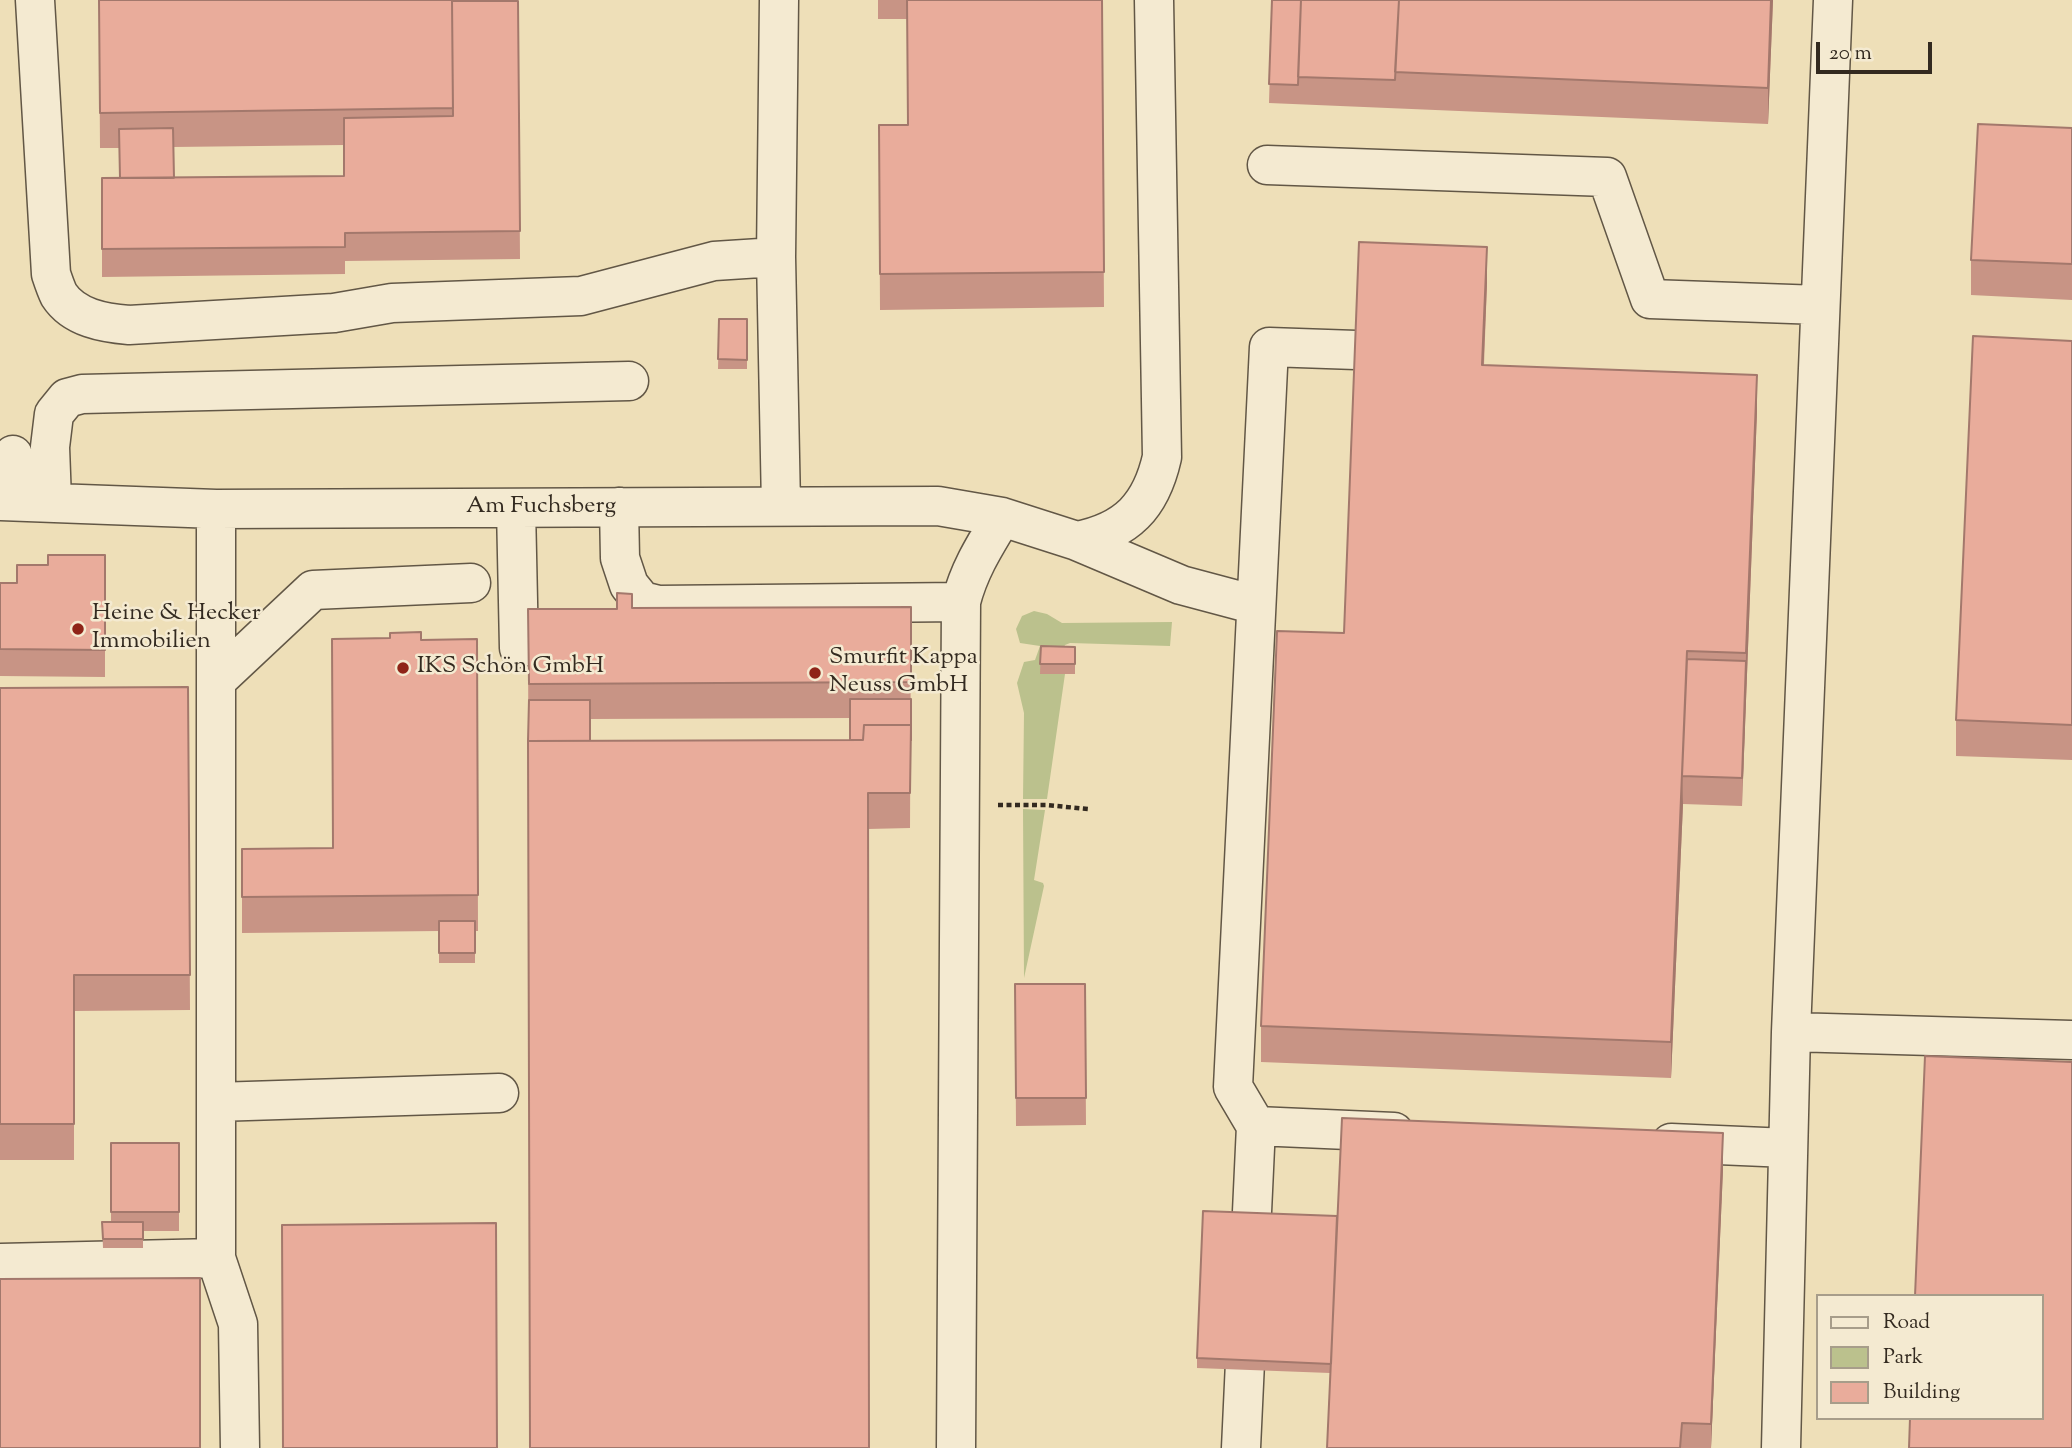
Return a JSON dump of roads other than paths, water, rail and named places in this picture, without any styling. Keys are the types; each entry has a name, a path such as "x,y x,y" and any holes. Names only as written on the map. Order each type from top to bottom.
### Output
{"street":[{"path":"35,0 51,274 60,296 78,312 102,322 129,325 334,313 391,303 581,296 714,261 776,257"},
{"path":"779,0 776,257 781,506"},
{"path":"1077,541 1105,534 1131,517 1152,489 1162,457 1154,0"},
{"path":"1781,1448 1791,1032 1833,0"},
{"path":"1267,166 1607,177 1650,299 1821,305"},
{"path":"1241,1448 1256,1126 1233,1087 1269,347 1356,350"},
{"path":"22,501 50,447 54,414 67,398 82,394 629,381"},
{"path":"13,455 22,501"},
{"name":"Am Fuchsberg","path":"22,501 216,509 938,506 1002,517 1077,541 1181,585 1256,605"},
{"path":"516,508 519,648"},
{"path":"619,508 620,558 629,584 642,601 658,605 961,602"},
{"path":"216,509 216,1258 238,1324 240,1448"},
{"path":"956,1448 961,602 975,561 1002,517"},
{"path":"175,691 216,686 313,590 471,583"},
{"path":"1791,1032 2072,1040"},
{"path":"216,1102 499,1093"},
{"path":"1256,1126 1433,1133"},
{"path":"1638,1142 1788,1147"},
{"path":"0,1263 216,1258"}],"place":[{"name":"Heine & Hecker Immobilien","path":"78,629"},
{"name":"IKS Schön GmbH","path":"403,668"},
{"name":"Smurfit Kappa Neuss GmbH","path":"815,673"}]}
